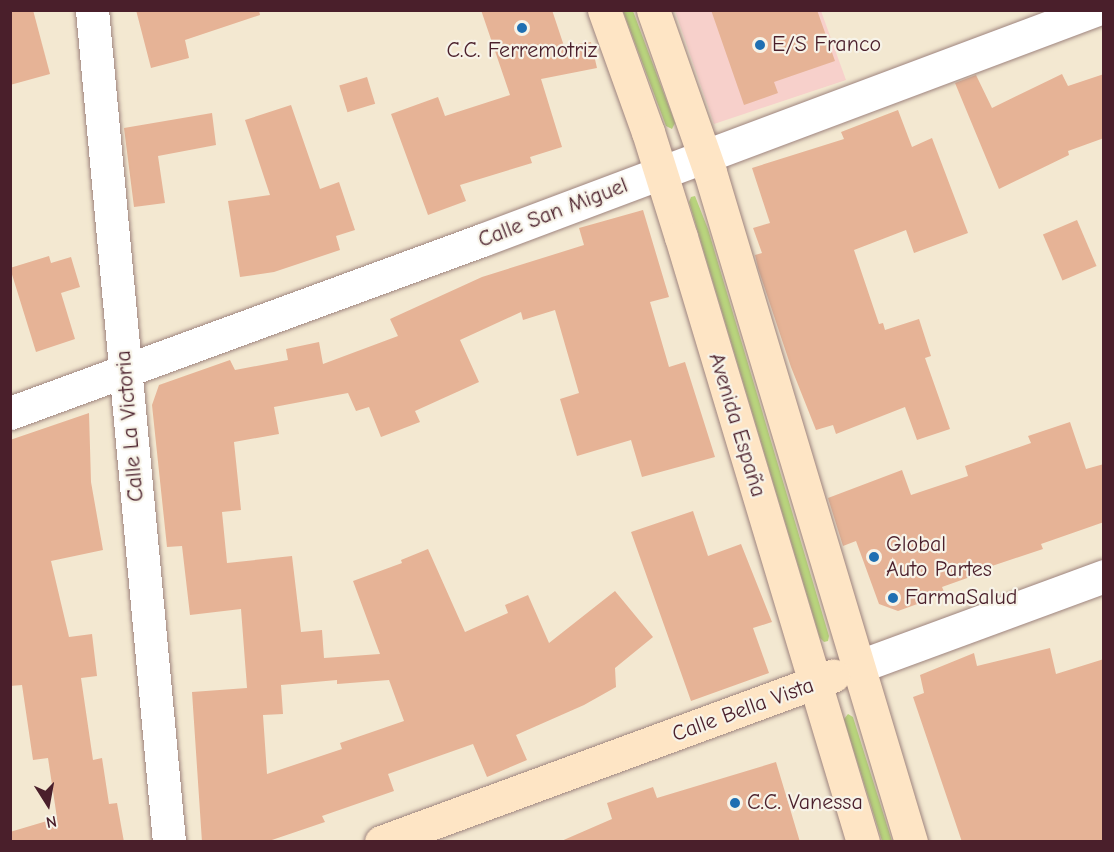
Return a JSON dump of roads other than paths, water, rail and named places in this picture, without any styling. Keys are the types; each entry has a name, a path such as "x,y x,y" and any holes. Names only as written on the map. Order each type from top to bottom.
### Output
{"main road":[{"name":"Avenida España","path":"604,10 661,173 863,842"},
{"name":"Avenida España","path":"653,10 705,157 911,842"},
{"name":"Calle Bella Vista","path":"381,842 858,667"}],"street":[{"name":"Calle La Victoria","path":"92,10 169,842"},
{"name":"Calle San Miguel","path":"10,413 705,157 1095,10"},
{"name":"Calle Bella Vista","path":"858,667 1104,576"}],"place":[{"name":"C.C. Ferremotriz","path":"522,28"},
{"name":"E/S Franco","path":"760,45"},
{"name":"Global Auto Partes","path":"874,557"},
{"name":"FarmaSalud","path":"893,598"},
{"name":"C.C. Vanessa","path":"735,803"}]}
